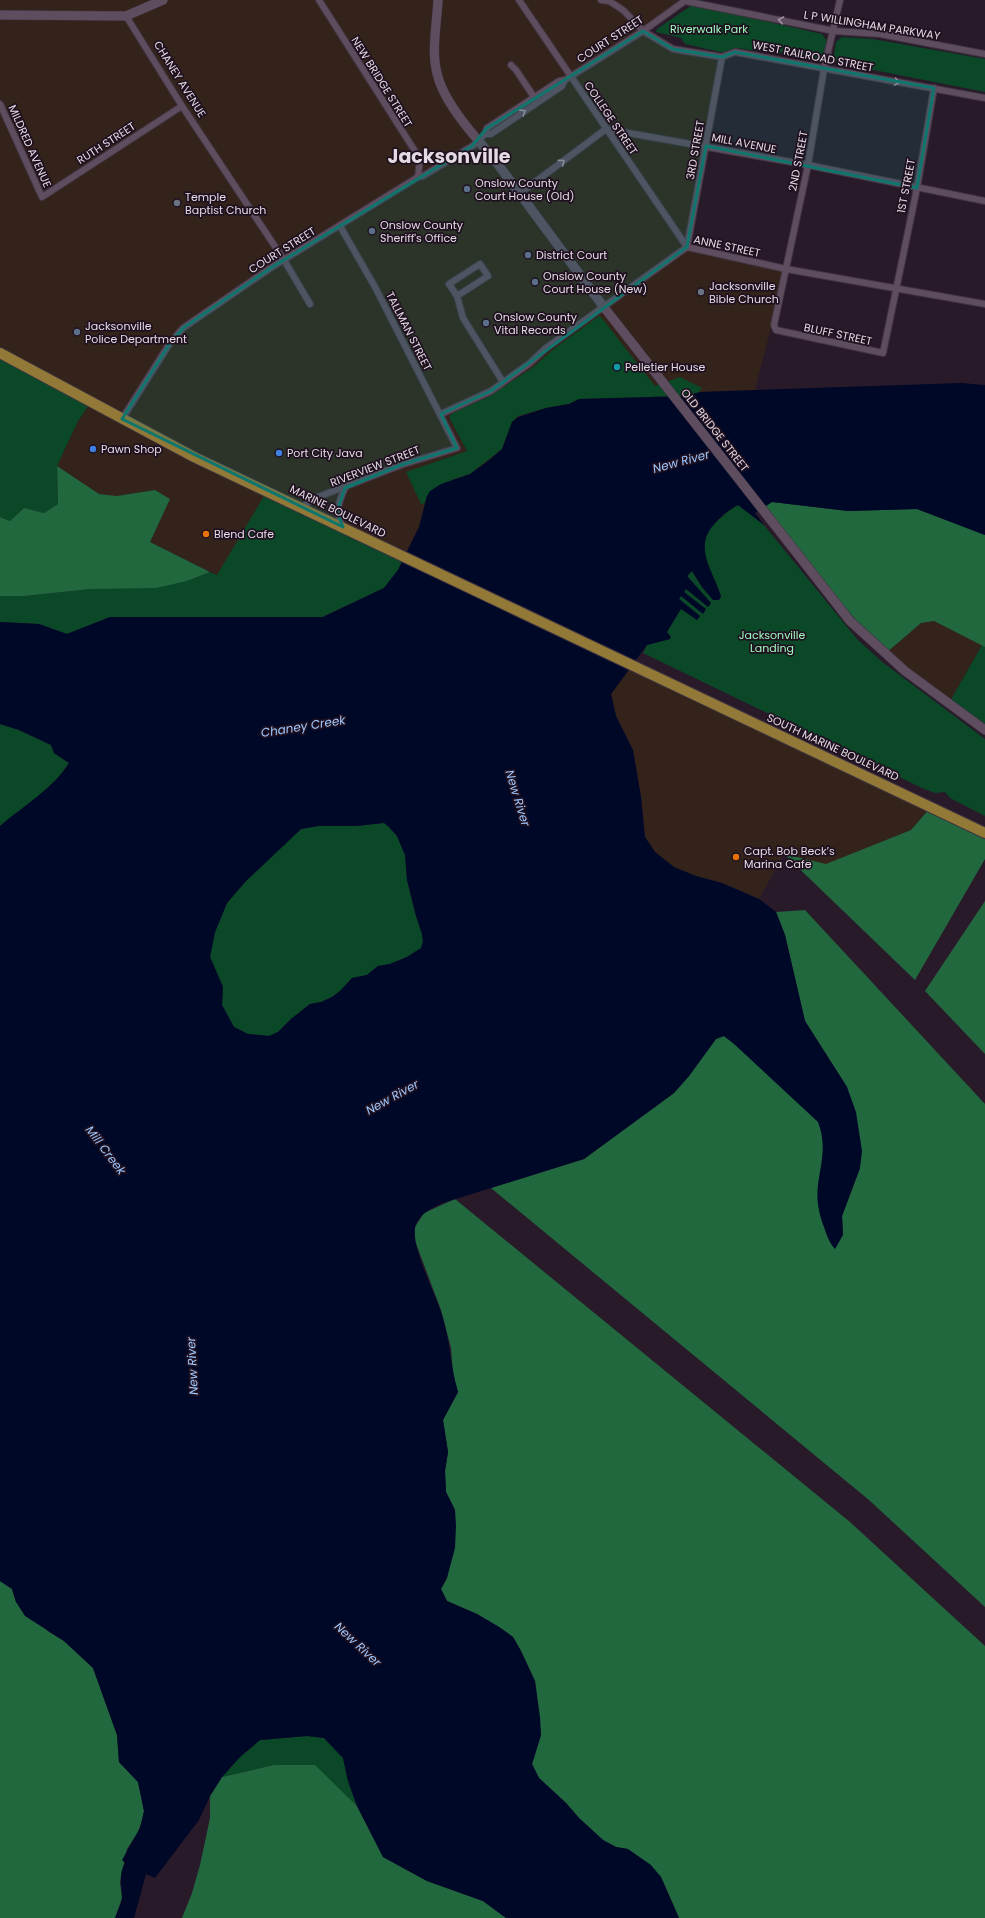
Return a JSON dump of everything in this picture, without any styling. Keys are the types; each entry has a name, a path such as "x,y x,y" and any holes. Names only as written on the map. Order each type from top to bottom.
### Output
{"main road":[{"path":"0,15 126,16 163,0"},
{"name":"OLD BRIDGE STREET","path":"438,0 435,64 438,79 446,94 477,141 494,159 603,306 850,621 905,671 985,730"},
{"name":"MARINE BOULEVARD","path":"0,353 194,456 670,683"},
{"name":"SOUTH MARINE BOULEVARD","path":"670,683 985,832"}],"street":[{"name":"NEW BRIDGE STREET","path":"318,0 420,159 418,177"},
{"name":"COLLEGE STREET","path":"519,0 687,247"},
{"name":"WEST RAILROAD STREET","path":"601,0 609,1 623,10 643,31 673,50 722,57 735,52 985,98"},
{"name":"COURT STREET","path":"122,419 170,343 183,328 284,260 418,177 423,176 472,146 485,134 487,128 561,80 565,80 643,31 678,2 686,0"},
{"name":"L P WILLINGHAM PARKWAY","path":"686,0 834,31 880,34 985,54"},
{"path":"712,0 715,7"},
{"name":"2ND STREET","path":"774,325 808,165 824,69 840,0"},
{"name":"CHANEY AVENUE","path":"126,16 182,106 284,260 310,304"},
{"name":"3RD STREET","path":"687,247 722,57"},
{"path":"511,65 534,97"},
{"name":"COURT STREET","path":"485,134 490,134 562,86 565,80"},
{"name":"1ST STREET","path":"896,288 917,188 934,88"},
{"name":"MILDRED AVENUE","path":"0,104 42,197"},
{"name":"RUTH STREET","path":"42,197 182,106"},
{"path":"519,194 606,129"},
{"name":"MILL AVENUE","path":"606,129 808,165 985,201"},
{"name":"TALLMAN STREET","path":"340,226 375,287 457,448"},
{"name":"ANNE STREET","path":"441,414 491,391 530,363 546,348 603,306 687,247 786,269 985,304"},
{"path":"457,296 488,276 480,264 449,284 457,296 463,318 480,348 503,382"},
{"name":"BLUFF STREET","path":"774,325 776,330 883,353 896,288"},
{"name":"RIVERVIEW STREET","path":"301,507 318,497 345,488 401,464 457,448"},
{"path":"344,527 337,512 345,488"}],"highlighted area":[{"path":"643,31 673,49 722,57 735,52 934,88 917,188 706,146 687,247 491,391 441,414 457,448 401,465 345,488 337,512 343,527 122,419 170,343 183,328 272,267 472,146 487,128"}],"shaded area":[{"path":"0,0 676,0 680,5 643,30 673,49 722,57 687,247 786,269 755,390 700,392 427,496 419,527 404,557 217,575 150,542 169,499 155,490 117,496 99,494 57,466 78,421 90,402 0,353"},
{"path":"934,621 982,645 949,703 885,654 921,623"},
{"path":"633,665 931,807 911,830 826,865 784,854 759,899 722,883 696,876 674,867 655,852 645,837 641,797 633,750 616,716 611,694"}],"green space":[{"name":"Riverwalk Park","path":"692,5 822,34 827,41 824,55 821,59 816,60 762,49 758,51 736,48 725,53 685,44 681,38 656,32 657,29"},
{"path":"842,37 873,39 985,59 985,92 838,63 833,59 836,42"},
{"path":"599,316 655,386 680,377 702,388 699,392 686,396 579,399 569,404 546,408 518,416 512,422 502,449 470,474 454,479 427,496 425,503 421,504 406,472 467,451 450,419 452,413 488,397 532,368 555,348"},
{"path":"0,353 91,402 78,421 57,466 58,504 44,513 24,508 10,521 0,517"},
{"path":"57,466 99,494 117,496 155,490 170,499 150,542 210,572 187,581 156,588 91,589 24,596 0,596 0,517 10,521 24,508 44,513 58,504"},
{"path":"267,491 404,557 398,570 384,588 322,617 110,617 67,634 39,624 0,622 0,596 24,596 187,581 210,572 217,575"},
{"path":"772,502 848,511 917,509 985,535 985,647 934,621 921,623 885,654 761,509"},
{"name":"Jacksonville Landing","path":"738,505 764,525 857,639 881,661 985,739 985,816 950,798 945,792 935,793 922,788 643,653 647,645 670,639 667,632 681,608 697,620 700,616 679,599 681,596 703,613 705,610 684,592 686,589 708,606 711,603 687,576 692,571 702,587 713,600 719,600 721,596 706,557 704,548 705,538 710,529 718,520"},
{"path":"982,645 985,647 985,730 949,703"},
{"path":"0,724 19,730 51,745 54,753 69,763 55,781 0,826"},
{"path":"931,807 985,833 985,859 915,980 784,854 826,864 911,830"},
{"path":"384,823 397,836 405,855 407,880 422,934 423,942 421,948 407,957 390,964 378,966 367,975 352,978 332,997 321,1002 310,1004 291,1019 278,1032 269,1036 248,1034 234,1027 222,1005 223,987 210,957 215,932 227,903 246,881 301,829 318,826 356,826"},
{"path":"985,901 985,1054 925,991"},
{"path":"805,910 985,1104 985,1607 869,1500 491,1188 584,1159 674,1093 689,1076 716,1039 724,1036 734,1043 818,1121 822,1133 824,1153 818,1186 843,1235 842,1216 860,1168 847,1087 805,1021 785,935 776,912"},
{"path":"455,1199 850,1522 985,1646 985,1918 679,1918 661,1877 628,1849 616,1847 603,1840 539,1778 532,1764 541,1735 535,1681 521,1651 513,1637 477,1614 447,1601 441,1589 447,1578 455,1510 446,1492 445,1471 448,1452 443,1420 458,1392 453,1374 451,1348 441,1310 415,1241 415,1227 424,1213"},
{"path":"0,1581 12,1589 16,1602 49,1632 64,1641 93,1668 117,1735 119,1762 138,1782 144,1811 143,1818 138,1832 127,1849 120,1882 122,1898 115,1918 0,1918"},
{"path":"307,1736 324,1738 343,1758 348,1781 357,1806 314,1765 274,1765 222,1777 240,1757 260,1740"},
{"path":"274,1765 315,1765 357,1806 383,1857 427,1881 483,1901 506,1918 182,1918 192,1893 200,1865 210,1818 210,1796 222,1777"}],"water":[{"path":"961,383 985,385 985,535 917,509 848,511 772,502 755,513 764,525 738,505 718,520 710,530 706,539 706,557 721,596 719,600 713,600 702,587 692,571 687,576 711,603 708,607 686,589 684,592 706,609 703,614 681,596 679,599 700,616 697,620 681,609 667,632 671,637 670,639 647,645 611,694 616,716 633,750 641,797 645,837 655,852 674,867 696,876 722,883 759,899 776,912 785,935 805,1021 847,1087 856,1112 862,1151 860,1168 842,1216 843,1235 835,1249 827,1236 818,1207 817,1191 823,1146 818,1122 724,1036 716,1039 689,1076 674,1093 584,1159 443,1203 430,1209 422,1215 415,1228 415,1236 420,1257 443,1319 458,1392 443,1420 448,1452 445,1471 446,1492 455,1510 456,1526 455,1548 447,1578 441,1589 447,1601 477,1614 513,1637 521,1651 535,1681 541,1735 532,1764 539,1778 603,1840 616,1847 628,1849 651,1865 661,1877 679,1918 506,1918 483,1901 427,1881 383,1857 357,1806 348,1781 343,1758 324,1738 307,1736 260,1740 240,1757 222,1777 210,1796 199,1820 155,1878 146,1874 134,1918 115,1918 122,1899 121,1876 125,1863 122,1860 140,1828 144,1811 138,1782 119,1762 117,1735 93,1668 64,1641 25,1616 16,1602 12,1589 0,1581 0,826 55,781 69,763 54,753 51,745 19,730 0,724 0,622 39,624 67,634 110,617 323,617 384,588 398,570 419,527 427,496 430,491 441,484 470,474 488,461 502,449 512,422 518,417 546,408 569,404 579,399 686,396 700,392","holes":["384,823 397,836 405,855 407,880 422,934 423,942 421,948 407,957 390,964 378,966 367,975 352,978 332,997 321,1002 310,1004 291,1019 278,1032 269,1036 248,1034 234,1027 222,1005 223,987 210,957 215,932 227,903 246,881 301,829 318,826 356,826"]}],"place":[{"name":"Onslow County Court House (Old)","path":"467,189"},
{"name":"Temple Baptist Church","path":"177,203"},
{"name":"Onslow County Sheriff's Office","path":"372,231"},
{"name":"District Court","path":"528,255"},
{"name":"Onslow County Court House (New)","path":"535,282"},
{"name":"Jacksonville Bible Church","path":"701,292"},
{"name":"Onslow County Vital Records","path":"486,323"},
{"name":"Jacksonville Police Department","path":"77,332"},
{"name":"Pelletier House","path":"617,367"},
{"name":"Pawn Shop","path":"93,449"},
{"name":"Port City Java","path":"279,453"},
{"name":"Blend Cafe","path":"206,534"},
{"name":"Capt. Bob Beck’s Marina Cafe","path":"736,857"}],"district":[{"name":"Jacksonville","path":"449,156"}],"water label":[{"name":"New River","path":"681,461"},
{"name":"Chaney Creek","path":"303,726"},
{"name":"New River","path":"518,798"},
{"name":"New River","path":"392,1097"},
{"name":"Mill Creek","path":"106,1150"},
{"name":"New River","path":"192,1366"},
{"name":"New River","path":"358,1644"}]}
